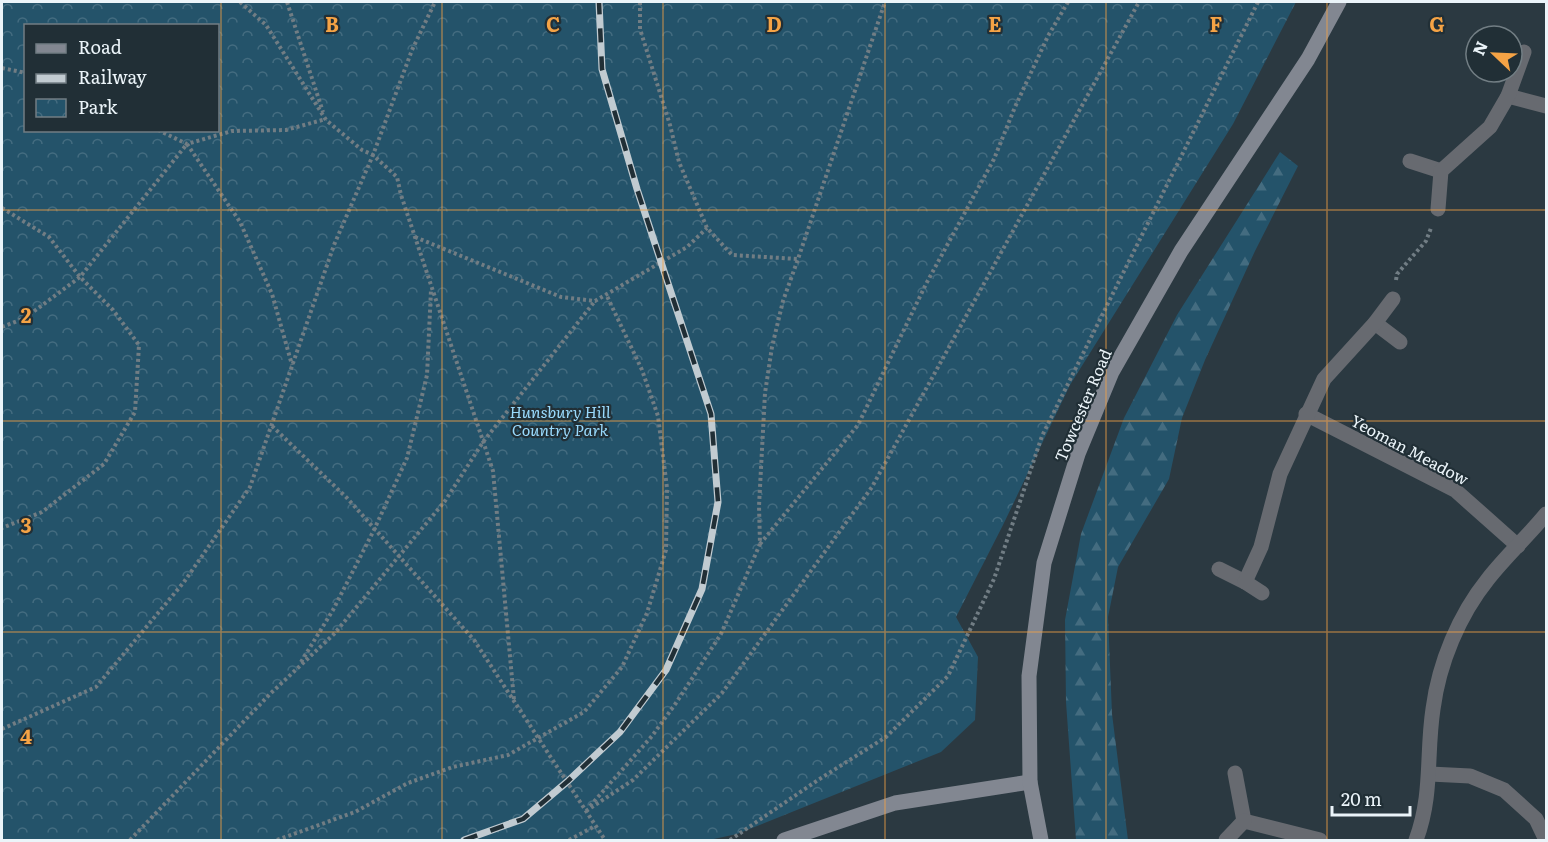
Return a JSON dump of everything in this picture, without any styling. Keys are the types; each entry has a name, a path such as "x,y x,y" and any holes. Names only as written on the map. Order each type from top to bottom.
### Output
{"street":[{"name":"Towcester Road","path":"1041,840 1030,782 1029,676 1044,563 1078,454 1112,372 1181,251 1308,59 1339,2"},
{"path":"1438,209 1441,171 1490,127 1512,84"},
{"path":"1508,96 1546,106"},
{"path":"1410,161 1441,171"},
{"path":"1245,582 1261,547 1280,474 1324,379 1375,323 1393,299"},
{"path":"1375,323 1400,342"},
{"name":"Yeoman Meadow","path":"1306,414 1455,490 1518,546"},
{"path":"1416,840 1423,820 1430,774 1433,709 1444,662 1461,621 1487,579 1546,514"},
{"path":"1219,569 1262,593"},
{"path":"1234,773 1244,820"},
{"path":"1430,774 1470,776 1504,790 1536,819 1546,840"},
{"path":"784,840 895,803 1030,782"},
{"path":"1226,840 1244,820"},
{"path":"1244,820 1320,840"}],"path":[{"path":"240,2 266,25 326,120 362,150 373,155 397,177 400,195 494,471 514,700"},
{"path":"287,2 326,120"},
{"path":"2,729 96,687 184,582 250,487 334,245 373,155 412,50 435,2"},
{"path":"640,2 640,29 670,124 679,162 707,228 732,255 798,259"},
{"path":"760,544 759,506 765,393 772,347 783,301 885,2"},
{"path":"586,811 652,736 721,634 760,544 858,425 926,284 994,159 1043,46 1068,2"},
{"path":"586,811 633,780 722,693 872,487 1139,2"},
{"path":"730,840 886,736 948,676 994,579 1042,436 1258,2"},
{"path":"2,68 24,73"},
{"path":"2,327 25,318 80,277 187,144 232,131 286,130 326,120"},
{"path":"162,132 187,144 240,222 272,294 293,367"},
{"path":"2,208 49,237 139,345 135,412 104,464 42,512 2,528"},
{"path":"1393,299 1397,274 1426,241 1438,209"},
{"path":"130,840 270,694 334,634 445,501 483,442 595,301 687,247 707,228"},
{"path":"415,237 561,297 595,301"},
{"path":"298,668 333,610 375,530 406,458 427,375 431,286"},
{"path":"277,840 355,812 408,783 453,767 508,755 584,711 622,667 647,614 666,550 667,488 658,416 642,370 606,294"},
{"path":"272,426 347,498 474,640 605,840"},
{"path":"569,840 595,826"}],"green space":[{"name":"Hunsbury Hill Country Park","path":"2,2 1296,2 1233,124 1070,385 956,617 978,657 975,720 941,752 737,834 709,840 2,840"},
{"path":"1280,152 1298,166 1255,251 1205,360 1182,418 1169,479 1118,567 1108,617 1112,714 1128,840 1076,840 1066,702 1065,620 1081,534 1124,418 1177,315"}],"railway":[{"path":"464,840 523,819 620,732 666,670 702,589 718,502 711,414 637,189 602,69 599,2"}]}
